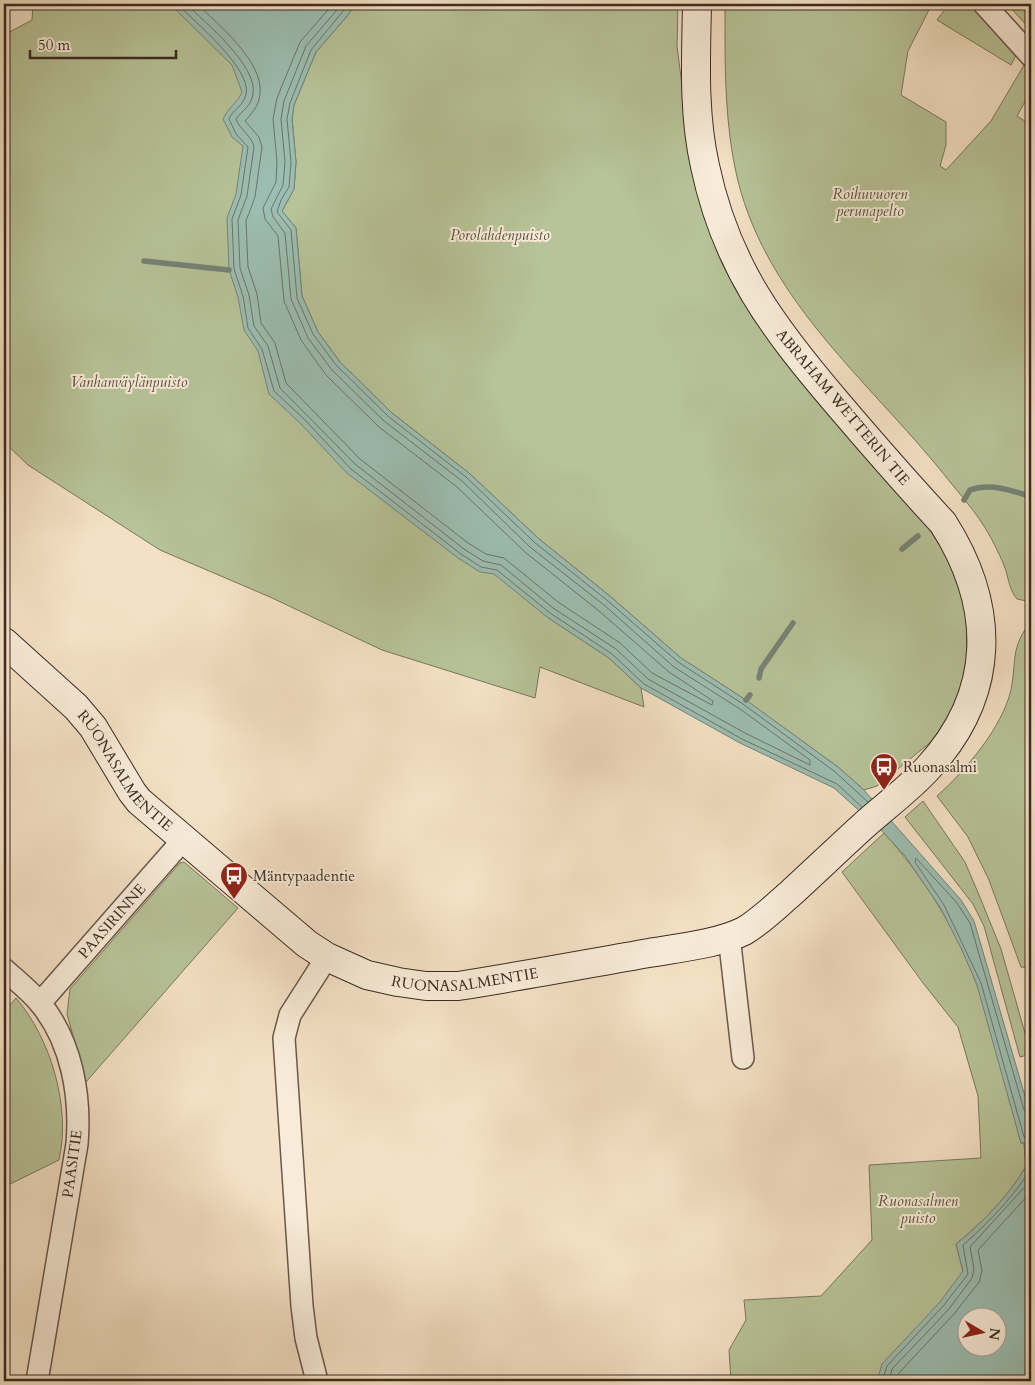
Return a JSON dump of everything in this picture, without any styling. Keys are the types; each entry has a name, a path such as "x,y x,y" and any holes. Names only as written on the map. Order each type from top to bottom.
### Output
{"street":[{"name":"ABRAHAM WETTERIN TIE","path":"697,4 697,112 704,164 721,224 741,271 788,345 942,524 957,546 979,606 982,626 980,667 965,713"},
{"path":"984,4 1031,56"},
{"name":"RUONASALMENTIE","path":"4,642 76,707 93,727 132,792 183,840 307,944 327,957 367,974 398,982 426,986 458,986 686,946 743,931 773,909 892,802 942,752 965,713"},
{"name":"PAASIRINNE","path":"40,1004 183,840"},
{"path":"729,936 743,1058"},
{"path":"317,1381 306,1338 302,1306 284,1038 290,1015 327,957"},
{"name":"PAASITIE","path":"4,969 40,1004 55,1026 71,1067 77,1095 79,1118 77,1144 36,1381"}],"green space":[{"name":"Vanhanväylänpuisto","path":"33,4 198,4 220,31 254,116 249,265 547,617 609,658 641,688 644,707 540,667 535,698 382,650 270,597 160,550 28,465 4,442 4,35 32,20"},
{"name":"Porolahdenpuisto","path":"355,4 678,4 677,46 694,180 704,218 732,282 752,317 777,351 915,507 947,557 966,608 967,664 961,694 945,724 932,741 877,786 864,790 838,767 741,697 681,658 611,597 538,538 469,473 392,413 340,362 318,332 302,296 296,228 282,211 294,189 296,162 292,119 294,105 316,52 348,15"},
{"name":"Roihuvuoren perunapelto","path":"725,4 932,4 908,51 901,95 946,122 946,145 940,166 946,170 991,121 1027,60 1031,64 1031,91 1017,116 1031,125 1031,602 1017,599 1015,596 998,552 973,510 921,447 828,342 799,305 774,267 753,226 738,181 730,137 726,93"},
{"path":"949,4 976,4 1018,51 1011,65 937,20"},
{"path":"1007,4 1031,4 1031,30"},
{"path":"1031,621 1031,968 1021,967 989,880 968,837 937,796 981,748 1000,719 1011,690 1017,647"},
{"path":"923,801 965,862 1001,949 1031,1054 1020,1057 984,926 973,904 905,817"},
{"name":"Ruonasalmen puisto","path":"884,833 912,867 938,905 969,964 990,1024 1021,1143 1024,1143 1026,1166 995,1208 956,1244 963,1271 934,1381 731,1381 729,1350 746,1320 744,1300 821,1296 872,1240 869,1165 981,1158 978,1096 958,1027 923,983 842,872"},
{"path":"184,862 238,908 86,1082 67,1014 70,989 180,863"},
{"path":"16,998 39,1033 48,1053 60,1096 62,1140 59,1160 4,1187 4,1012"}],"water":[{"path":"170,4 355,4 348,15 316,52 294,105 292,119 296,162 294,189 282,211 296,228 302,296 318,332 340,362 392,413 469,473 538,538 611,597 681,658 746,700 838,767 864,790 961,900 974,921 1031,1117 1031,1381 877,1381 882,1364 940,1302 963,1271 956,1244 995,1208 1026,1166 1024,1143 1021,1143 977,985 940,907 905,856 884,833 834,788 740,743 641,688 609,658 547,617 494,574 480,572 458,558 347,473 300,423 269,394 258,351 244,330 238,297 229,270 227,218 236,194 243,146 232,137 223,119 242,92 232,65"}],"waterway":[{"path":"144,261 229,270"},
{"path":"964,500 970,490 985,487 1009,490 1031,497"},
{"path":"902,549 918,536"},
{"path":"759,678 761,669 793,623"},
{"path":"746,700 750,695"}],"place":[{"name":"Ruonasalmi","path":"884,791"},
{"name":"Mäntypaadentie","path":"234,900"}]}
